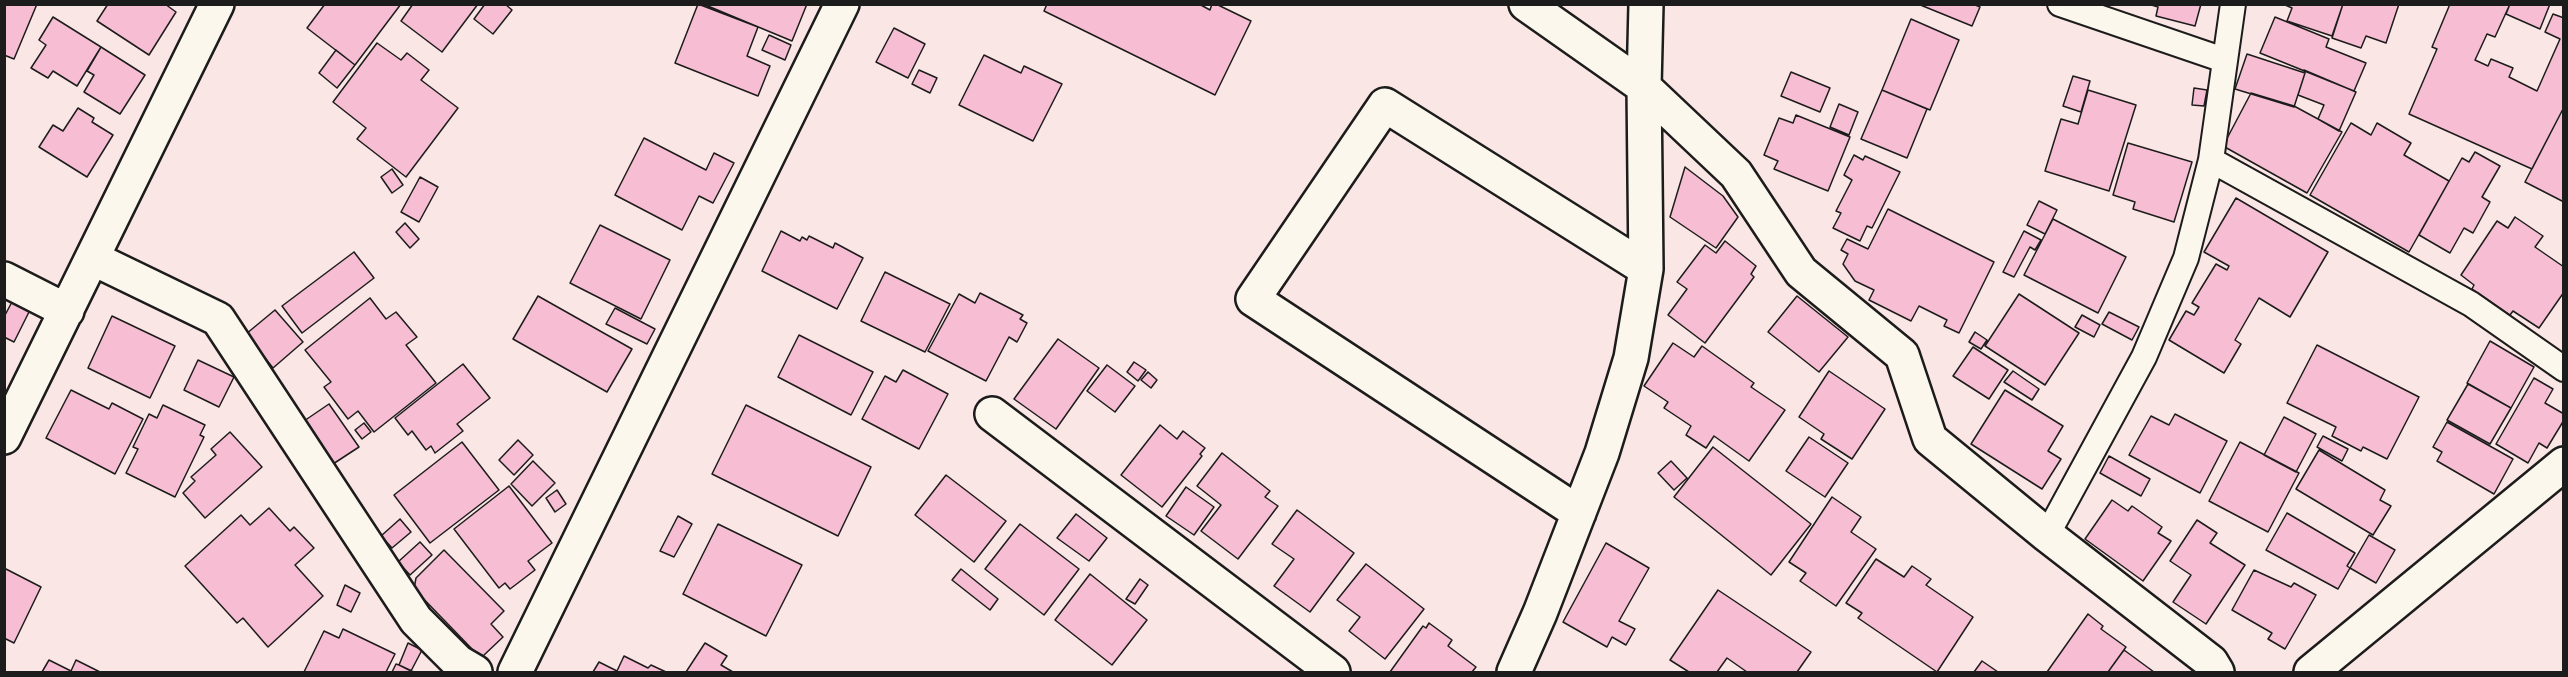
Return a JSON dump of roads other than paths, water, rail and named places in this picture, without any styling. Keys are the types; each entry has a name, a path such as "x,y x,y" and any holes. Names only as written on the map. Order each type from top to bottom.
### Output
{"street":[{"path":"4,437 217,4"},
{"path":"515,672 842,4"},
{"path":"1526,4 1644,87 1736,174 1801,272 1902,355 1930,439 2047,535 2211,662 2217,672"},
{"path":"1514,672 1540,614 1602,453 1631,358 1646,269 1644,87 1646,4"},
{"path":"1579,513 1253,299 1385,105 1646,269"},
{"path":"92,258 219,319 416,620 458,662 475,672"},
{"path":"4,279 67,312"},
{"path":"992,414 1333,672"},
{"path":"2310,672 2564,464"}],"lane":[{"path":"2060,4 2224,60"},
{"path":"2047,535 2153,335 2186,258 2211,160 2233,4"},
{"path":"2211,160 2471,304 2564,369"}]}
